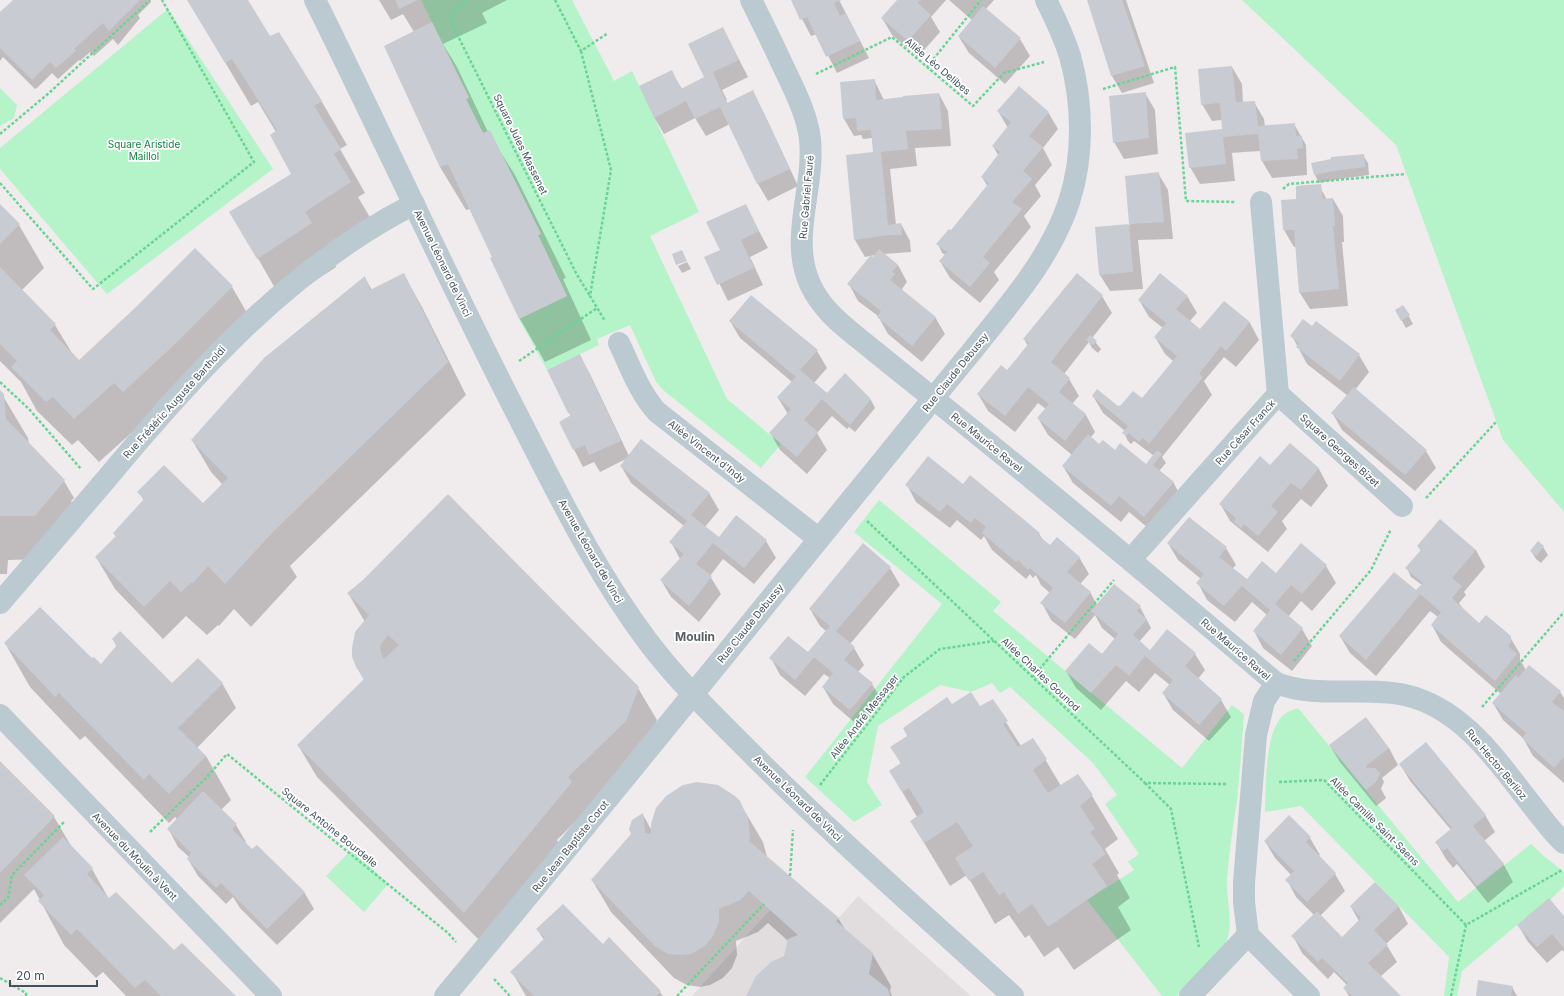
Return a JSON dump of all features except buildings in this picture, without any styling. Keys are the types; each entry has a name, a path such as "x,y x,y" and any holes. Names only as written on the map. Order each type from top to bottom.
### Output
{"street":[{"name":"Avenue Léonard de Vinci","path":"315,0 498,376 564,506 593,558 649,643 693,694 804,807 1013,996"},
{"name":"Rue Gabriel Fauré","path":"751,0 792,86 808,126 810,142 810,175 801,237 804,268 809,282 824,307 835,318 933,398"},
{"name":"Rue Claude Debussy","path":"693,694 1024,285 1040,262 1055,235 1063,217 1076,177 1079,142 1078,96 1069,54 1046,0"},
{"name":"Rue César Franck","path":"1131,560 1278,394 1261,202"},
{"name":"Rue Frédéric Auguste Bartholdi","path":"0,603 188,384 263,309 304,274 352,240 387,217 414,204"},
{"name":"Allée Vincent d'Indy","path":"618,343 642,392 657,412 819,539"},
{"name":"Square Georges Bizet","path":"1278,394 1402,506"},
{"name":"Rue Maurice Ravel","path":"933,398 1131,560 1276,683 1264,700 1256,735 1244,884 1244,902 1248,935"},
{"name":"Rue Hector Berlioz","path":"1276,683 1286,687 1306,691 1392,693 1406,696 1437,708 1453,717 1476,737 1550,828 1564,842"},
{"name":"Rue Jean Baptiste Corot","path":"445,996 547,874 693,694"},
{"name":"Avenue du Moulin à Vent","path":"0,715 271,996"},
{"path":"1190,996 1248,935 1309,996"}],"path":[{"path":"0,134 49,93 150,0"},
{"path":"0,183 93,289 254,162 162,0"},
{"name":"Square Jules Massenet","path":"465,0 451,16 452,24 572,266 618,343"},
{"path":"555,0 581,51 611,170 590,296"},
{"path":"927,67 981,0"},
{"path":"581,51 608,33"},
{"name":"Allée Léo Delibes","path":"792,86 892,37 973,106 1004,73 1069,54"},
{"path":"1078,96 1175,67 1186,201 1261,202 1289,184 1406,174"},
{"path":"498,376 597,308"},
{"path":"0,382 29,409 79,466 96,490"},
{"path":"1276,683 1371,570 1402,506 1426,498 1496,422"},
{"name":"Allée Charles Gounod","path":"848,503 1171,809 1206,979"},
{"path":"1033,677 1131,560"},
{"path":"1465,726 1564,612"},
{"name":"Allée André Messager","path":"790,876 793,829 804,807 904,677 940,649 995,641"},
{"name":"Square Antoine Bourdelle","path":"130,850 206,778 226,754 448,933"},
{"name":"Allée Camille Saint-Saens","path":"1251,784 1324,780 1466,925"},
{"path":"1145,783 1251,784"},
{"path":"0,905 8,898 12,875 84,803"},
{"path":"1452,996 1466,925 1564,869"},
{"path":"677,996 764,904"},
{"path":"0,978 26,993 26,996"}],"shaded area":[{"path":"858,896 971,996 692,996 770,910 798,935 836,921"}],"green space":[{"path":"421,0 572,0 614,81 632,71 699,212 650,236 727,399 781,444 761,468 663,390 656,382 630,325 597,339 599,345 547,370 519,319 567,296 538,235 541,234 490,131 483,133 466,99 469,97"},
{"path":"1242,0 1564,0 1564,512 1503,440 1396,145"},
{"name":"Square Aristide Maillol","path":"168,9 273,169 107,294 0,169 0,148"},
{"path":"0,88 17,105 14,118 0,126"},
{"path":"879,500 1001,602 993,611 1182,768 1232,705 1244,714 1237,800 1227,879 1230,921 1228,937 1225,945 1177,996 1162,996 1087,900 1134,870 1128,862 1139,854 1105,804 1117,795 1093,763 1010,687 1000,693 992,683 971,692 940,685 878,726 867,782 882,805 854,822 805,777 942,604 854,532"},
{"path":"1298,708 1458,902 1531,844 1564,872 1564,886 1550,900 1517,925 1462,971 1457,996 1444,996 1449,957 1301,806 1265,812 1266,774 1270,744 1274,731 1279,720 1286,713"},
{"path":"352,849 388,884 364,912 326,876"}],"district":[{"name":"Moulin","path":"695,637"}]}
